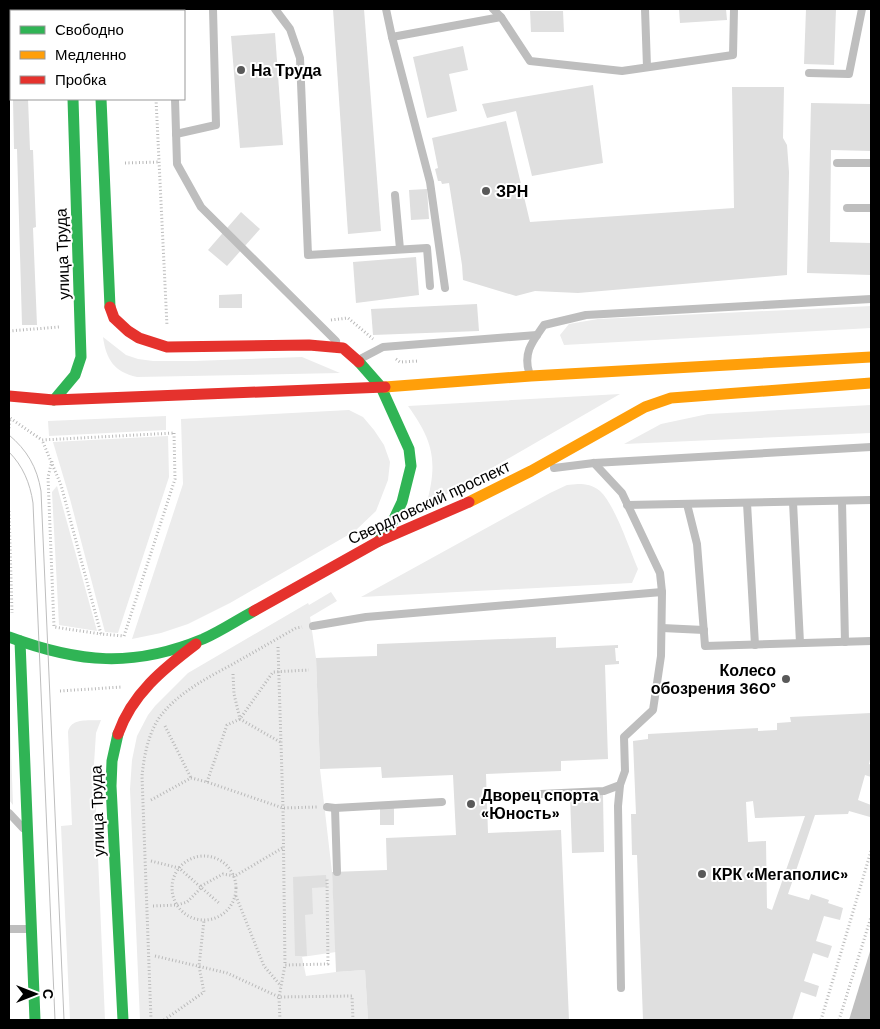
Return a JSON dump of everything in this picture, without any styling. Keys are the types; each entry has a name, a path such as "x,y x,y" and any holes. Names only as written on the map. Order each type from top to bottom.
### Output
{"main road":[{"name":"улица Труда","path":"54,400 75,376 81,357 73,100"},
{"path":"101,100 109,304 114,318 139,338 167,347 309,345 343,348 358,360 381,387 410,450 411,466 402,502 380,541"},
{"path":"9,396 54,400 381,387 531,376 871,357"},
{"name":"Свердловский проспект","path":"9,637 71,656 104,660 154,655 175,649 205,638 380,541 469,502 531,471 645,407 672,398 871,383"},
{"name":"улица Труда","path":"123,1020 111,786 112,752 123,717 136,698 170,663 205,638"},
{"path":"20,641 35,1020"}],"lane":[{"path":"176,134 216,125 213,9"},
{"path":"275,9 290,29 300,58 308,255 427,248 430,286"},
{"path":"386,9 430,182 445,288"},
{"path":"493,9 501,17 530,61 622,71 733,54 734,9"},
{"path":"644,9 647,67"},
{"path":"809,73 848,74 862,9"},
{"path":"392,37 501,17"},
{"path":"175,100 177,164 201,207 343,348"},
{"path":"837,163 871,163"},
{"path":"395,195 400,249"},
{"path":"847,208 871,208"},
{"path":"531,376 527,364 528,350 544,325 586,315 871,299"},
{"path":"358,360 383,347 537,335"},
{"path":"531,471 594,463 871,447"},
{"path":"594,463 622,493 660,573 662,592 661,656 652,710 624,737 625,771 620,786 618,806 621,988"},
{"path":"627,505 871,500"},
{"path":"842,501 845,642"},
{"path":"793,502 800,643"},
{"path":"747,503 755,644"},
{"path":"687,504 697,544 705,646 871,641"},
{"path":"313,626 366,617 662,592"},
{"path":"662,628 704,630"},
{"path":"497,796 604,791 620,786"},
{"path":"337,872 331,808 442,802"},
{"path":"9,813 29,835"},
{"path":"9,929 32,929"}],"path":[{"path":"156,100 168,329 160,330"},
{"path":"125,172 125,162 159,162"},
{"path":"318,322 348,318 400,362 420,361"},
{"path":"9,331 58,327"},
{"path":"9,428 10,418 42,440 52,461 62,485 101,634"},
{"path":"42,440 174,433 175,479 124,636 54,627 48,477 52,461"},
{"path":"9,511 12,613"},
{"path":"151,1020 142,776 145,754 153,730 160,717 176,699 200,682 296,628 313,626"},
{"path":"278,647 284,808 285,965 279,997 280,1020"},
{"path":"207,782 227,724 240,719 273,672 309,670"},
{"path":"233,674 234,694 240,719 281,742"},
{"path":"60,691 122,687"},
{"path":"165,726 191,778"},
{"path":"151,800 191,778 284,808 331,808"},
{"path":"153,906 177,905 187,902 201,887 223,874 235,876 284,847"},
{"path":"821,1020 871,851"},
{"path":"236,895 232,904 224,912 215,918 204,920 189,916 177,905 173,895 172,884 179,868 189,859 209,856 219,859 228,865 235,876 236,895 264,966 281,986"},
{"path":"151,861 179,868 220,904"},
{"path":"285,965 328,964 327,876"},
{"path":"839,1020 871,917"},
{"path":"164,1020 204,992 199,966 204,920"},
{"path":"155,956 227,973 279,997 352,996 353,1020"}],"shaded area":[{"path":"871,306 871,328 564,345 560,335 569,324 598,319"},
{"path":"103,337 126,355 138,359 194,361 302,357 340,373 137,377 122,372 112,363 106,352"},
{"path":"620,394 426,506 432,477 431,453 423,431 408,406"},
{"path":"871,405 871,433 624,444 661,424 708,414"},
{"path":"349,410 363,417 374,430 384,445 390,462 388,480 376,511 355,531 230,603 188,624 161,633 132,639 183,484 181,419"},
{"path":"166,416 166,430 49,436 48,421"},
{"path":"168,436 169,477 118,633 105,632 53,442"},
{"path":"567,485 589,485 600,491 611,506 638,569 632,583 361,597 550,493"},
{"path":"57,486 97,631 59,625 52,492"},
{"path":"331,592 337,601 310,617 316,658 320,769 332,872 336,952 302,957 306,976 365,970 368,1020 140,1020 130,789 132,760 137,736 155,706 188,673 308,603 309,605"},
{"path":"10,720 13,805 9,800"},
{"path":"101,720 96,733 94,764 105,1020 70,1020 61,826 72,825 68,732 70,727 77,722"},
{"path":"871,948 871,1020 849,1020"}],"building":[{"path":"333,9 364,9 381,231 348,234"},
{"path":"679,9 726,9 727,20 680,23"},
{"path":"806,9 836,9 834,65 804,64"},
{"path":"530,11 563,11 564,32 531,32"},
{"path":"275,33 283,145 240,148 231,36"},
{"path":"463,46 468,70 449,74 457,111 427,118 413,57"},
{"path":"593,85 603,163 532,176 516,111 487,118 482,104"},
{"name":"ЗРН","path":"732,87 784,87 783,138 787,145 789,172 787,275 578,293 535,291 516,296 463,280 449,183 442,184 441,181 438,181 435,169 438,168 432,138 506,121 530,222 734,208"},
{"path":"13,100 28,100 30,150 33,150 36,227 33,228 37,325 22,325 17,149 14,149"},
{"path":"811,103 871,104 871,151 831,150 830,242 871,243 871,275 807,273"},
{"path":"427,189 429,219 411,220 409,190"},
{"path":"241,212 260,229 227,266 208,250"},
{"path":"416,257 419,295 356,303 353,262"},
{"path":"242,294 242,308 219,308 219,295"},
{"path":"477,304 479,331 373,335 371,309"},
{"name":"Дворец спорта «Юность»","path":"556,637 556,648 618,645 618,648 615,648 616,661 619,661 619,664 605,665 608,759 561,761 561,771 486,774 488,833 561,830 569,1020 368,1020 365,970 336,972 332,872 387,870 386,838 456,835 453,775 382,778 381,767 320,769 316,658 377,656 377,644"},
{"name":"КРК «Мегаполис»","path":"871,713 871,755 869,764 871,765 871,777 865,775 858,800 871,805 870,817 849,811 848,814 815,815 788,894 809,900 811,894 829,900 828,903 843,908 840,920 824,916 816,941 832,946 828,958 813,953 804,981 819,986 816,997 801,992 792,1020 643,1020 637,855 632,855 631,814 636,814 633,741 648,739 648,734 758,728 758,731 777,730 777,723 791,722 790,717","holes":["753,801 755,818 805,816 772,910 767,908 766,841 748,842 746,802"]},
{"path":"570,795 603,795 604,852 572,853"},
{"path":"380,807 394,808 394,825 380,825"},
{"path":"326,875 327,887 312,888 313,914 305,915 307,956 295,956 293,877"}],"tram line":[{"path":"9,435 26,453 37,474 41,491 64,1020"},
{"path":"9,452 25,475 33,503 55,1020"}],"traffic: fast":[{"path":"54,400 75,375 81,357 73,100"},
{"path":"101,100 110,307"},
{"path":"359,362 381,387 409,449 411,466 402,502 393,521 379,541"},
{"path":"9,637 35,646 83,657 129,658 153,655 203,639 254,611"},
{"path":"20,641 35,1020"},
{"path":"118,734 112,761 111,786 123,1020"}],"traffic: slow":[{"path":"385,387 531,376 871,357"},
{"path":"469,502 531,471 645,407 671,398 871,383"}],"traffic: jam":[{"path":"110,307 114,318 128,331 139,338 167,347 309,345 343,348 359,362"},
{"path":"9,396 54,400 385,387"},
{"path":"254,611 379,541 469,502"},
{"path":"118,734 131,707 150,683 196,644"}],"place":[{"name":"На Труда","path":"241,70"},
{"name":"ЗРН","path":"486,191"},
{"name":"Колесо обозрения 360°","path":"786,679"},
{"name":"Дворец спорта «Юность»","path":"471,804"},
{"name":"КРК «Мегаполис»","path":"702,874"}]}
